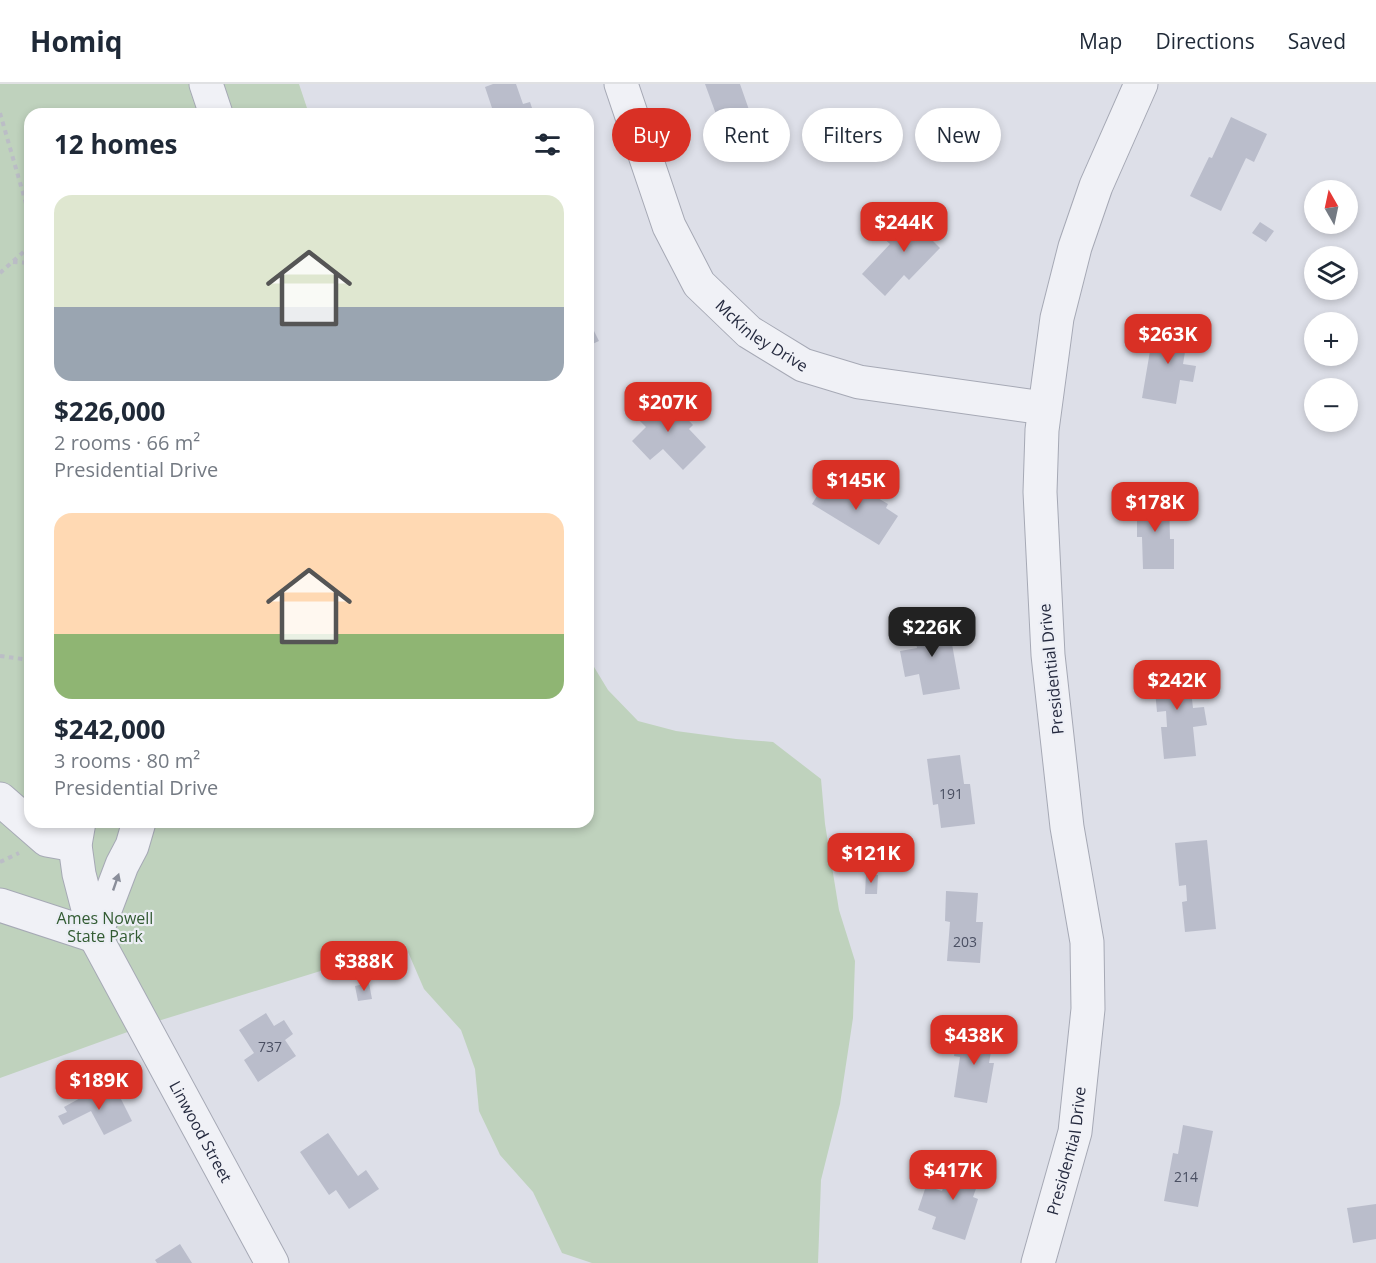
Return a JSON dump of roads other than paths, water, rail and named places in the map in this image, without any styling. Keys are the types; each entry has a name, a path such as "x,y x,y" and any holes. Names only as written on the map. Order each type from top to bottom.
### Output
{"street":[{"path":"206,84 214,108"},
{"name":"McKinley Drive","path":"621,84 674,235 699,284 749,332 803,365 859,382 1044,408"},
{"name":"Presidential Drive","path":"1038,1263 1075,1132 1088,1010 1087,942 1067,827 1048,655 1040,492 1044,408 1057,318 1075,247 1096,186 1141,84"},
{"path":"0,799 24,820"},
{"path":"33,828 47,840 77,833"},
{"path":"0,905 95,936 137,828"},
{"name":"Linwood Street","path":"77,833 79,874 95,936 272,1263"}],"park label":[{"name":"Ames Nowell State Park","path":"105,927"}]}
